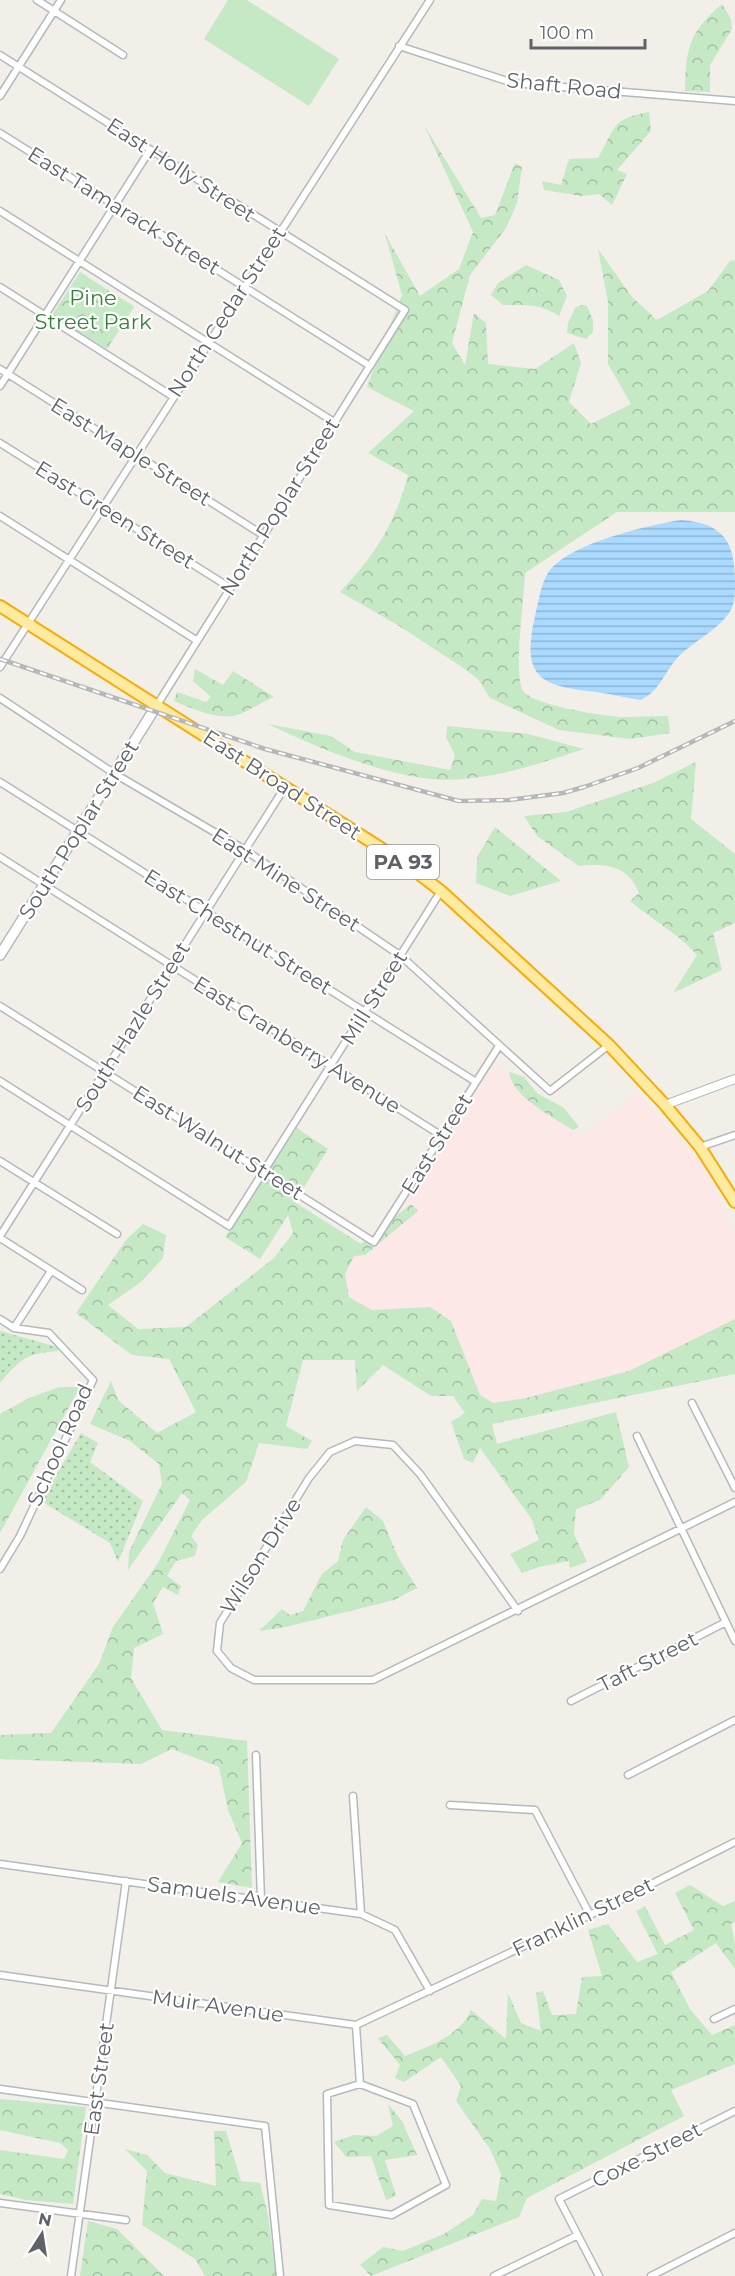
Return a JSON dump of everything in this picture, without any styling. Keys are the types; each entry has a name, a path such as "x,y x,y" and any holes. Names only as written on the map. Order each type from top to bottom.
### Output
{"highway":[{"name":"East Broad Street","path":"0,606 415,870 441,891 609,1045 665,1105 700,1147 735,1202"}],"main road":[{"name":"South Poplar Street","path":"0,955 157,705"}],"street":[{"path":"37,0 123,55"},
{"path":"0,96 61,0"},
{"name":"North Cedar Street","path":"0,668 172,396 430,0"},
{"name":"Shaft Road","path":"399,46 513,83 735,101"},
{"name":"East Holly Street","path":"0,55 405,310"},
{"name":"East Tamarack Street","path":"0,133 370,366"},
{"path":"0,386 150,150"},
{"path":"0,211 334,422"},
{"path":"0,287 172,396"},
{"name":"North Poplar Street","path":"157,705 405,310"},
{"name":"East Maple Street","path":"0,369 263,535"},
{"name":"East Green Street","path":"0,443 229,587"},
{"path":"0,516 196,640"},
{"name":"East Mine Street","path":"0,698 115,774 245,850 401,956 550,1091 609,1045"},
{"name":"East Chestnut Street","path":"0,782 476,1082"},
{"name":"South Hazle Street","path":"0,1237 285,787"},
{"name":"East Cranberry Avenue","path":"0,857 442,1136"},
{"name":"Mill Street","path":"70,1126 229,1226 441,891"},
{"name":"East Walnut Street","path":"0,1005 374,1242"},
{"name":"East Street","path":"374,1242 499,1046"},
{"path":"665,1105 735,1079"},
{"path":"0,1082 70,1126"},
{"path":"700,1147 735,1135"},
{"path":"0,1161 117,1234"},
{"path":"0,1237 82,1290"},
{"path":"0,1319 14,1328 51,1271"},
{"name":"School Road","path":"0,1569 20,1536 93,1380 49,1333 14,1328"},
{"path":"692,1403 735,1488"},
{"path":"637,1436 735,1641"},
{"name":"Wilson Drive","path":"518,1611 420,1474 393,1445 355,1441 330,1452 309,1478 220,1623 217,1651 231,1668 254,1680 372,1680 518,1611 735,1502"},
{"name":"Taft Street","path":"571,1701 726,1622"},
{"path":"628,1776 735,1720"},
{"path":"256,1755 261,1900"},
{"path":"353,1796 361,1914"},
{"path":"450,1805 535,1810 590,1915"},
{"name":"Franklin Street","path":"430,1991 590,1915 735,1842"},
{"name":"Samuels Avenue","path":"0,1864 361,1914 395,1930 430,1991"},
{"name":"East Street","path":"72,2276 126,1881"},
{"name":"Muir Avenue","path":"0,1975 356,2025"},
{"path":"360,2084 356,2025 430,1991"},
{"path":"714,2019 735,2009"},
{"path":"360,2084 413,2104 446,2185 392,2215 329,2205 327,2094 360,2084"},
{"path":"0,2089 265,2126 280,2276"},
{"name":"Coxe Street","path":"576,2236 559,2199 735,2111"},
{"path":"0,2203 126,2220"},
{"path":"651,2276 735,2233"},
{"path":"494,2276 576,2236 599,2276"}],"shaded area":[{"path":"496,1064 581,1136 637,1093 701,1162 735,1234 735,1319 629,1371 526,1398 493,1403 480,1395 451,1321 430,1307 372,1310 349,1297 345,1274 354,1255 365,1255 366,1260"}],"green space":[{"path":"228,0 247,0 339,59 309,106 204,39"},
{"path":"722,4 731,19 732,29 710,65 710,92 685,91 686,64 691,43 702,24"},
{"path":"649,112 651,131 617,170 627,174 612,205 599,194 581,196 544,190 542,181 561,185 569,159 598,158 612,132 621,121"},
{"path":"424,125 481,218 495,215 515,163 522,167 517,203 506,228 470,275 452,343 465,365 474,313 486,323 488,364 535,369 574,343 581,363 569,402 591,424 631,404 608,364 608,302 598,249 632,297 657,320 708,291 730,261 735,260 735,512 617,512 525,573 519,666 522,689 527,695 552,705 584,712 622,717 668,716 670,733 630,739 559,730 490,698 478,679 462,667 396,624 340,592 364,565 382,538 397,509 408,475 368,453 414,411 367,387 402,295 385,234 420,296 459,269 473,232"},
{"path":"526,265 559,280 567,296 559,316 539,307 503,305 491,295 498,283"},
{"name":"Pine Street Park","path":"80,272 134,307 107,349 52,315"},
{"path":"109,291 134,306 123,322 99,306"},
{"path":"581,305 587,306 593,320 593,332 586,339 567,333 568,323 575,308"},
{"path":"195,669 223,685 233,671 274,697 233,716 207,713 174,701 177,692 206,702 211,697 193,681"},
{"path":"268,724 331,736 355,752 450,770 455,756 446,737 447,726 528,734 584,749 484,777 443,780 403,774 363,763 324,749"},
{"path":"696,762 691,819 735,854 735,923 713,933 722,970 673,993 697,955 682,940 630,901 639,893 629,877 622,871 607,866 579,866 537,836 524,816 566,812 653,783"},
{"path":"495,827 561,881 510,896 476,883 477,857"},
{"path":"509,1072 524,1077 537,1093 564,1108 579,1127 573,1130 535,1106 517,1090"},
{"path":"297,1128 328,1149 301,1192 268,1171"},
{"path":"264,1178 298,1199 296,1203 361,1244 411,1204 418,1211 365,1255 354,1256 345,1274 349,1297 372,1310 430,1307 451,1321 480,1395 493,1403 526,1398 629,1371 735,1319 735,1374 492,1424 497,1444 616,1412 629,1467 600,1500 576,1509 574,1534 587,1562 570,1568 569,1561 522,1573 510,1554 539,1540 531,1518 480,1448 473,1463 464,1459 451,1422 465,1413 453,1396 431,1396 383,1365 357,1391 355,1360 303,1360 286,1426 312,1441 307,1449 259,1443 246,1482 202,1520 191,1536 198,1545 195,1556 176,1561 167,1576 181,1586 178,1595 163,1587 153,1603 163,1634 134,1648 131,1678 162,1730 247,1741 252,1888 218,1882 242,1843 228,1810 219,1767 172,1749 141,1764 0,1759 0,1735 51,1733 99,1664 113,1627 158,1563 190,1500 182,1493 128,1570 129,1552 162,1484 159,1464 130,1441 90,1424 111,1381 118,1400 157,1433 196,1412 169,1359 132,1355 76,1313 126,1240 143,1224 166,1235 163,1258 141,1282 108,1305 138,1329 186,1327 274,1258 293,1233 288,1215 260,1259 225,1237"},
{"path":"0,1331 57,1347 58,1351 39,1353 25,1359 13,1368 0,1383"},
{"path":"59,1387 80,1387 0,1533 0,1414 29,1398"},
{"path":"81,1433 98,1443 90,1462 143,1501 118,1562 110,1543 41,1501"},
{"path":"366,1507 383,1521 398,1557 417,1588 394,1600 286,1627 259,1631 282,1609 290,1615 303,1611 322,1574 338,1561 343,1540"},
{"path":"690,1885 723,1906 735,1901 735,1922 731,1924 735,1944 735,1969 716,1943 671,1972 690,2009 712,2035 735,2025 735,2064 671,2090 684,2116 527,2198 519,2217 371,2276 360,2265 383,2247 403,2251 444,2234 473,2215 482,2199 496,2201 501,2174 490,2149 456,2101 461,2086 441,2057 404,2082 395,2078 400,2065 378,2038 387,2035 405,2056 434,2044 452,2033 466,2019 471,2010 506,2039 508,1993 521,2023 541,2031 536,1993 543,1991 552,2015 576,2014 582,1977 602,1976 588,1930 608,1924 637,1962 658,1954 636,1911 645,1906 665,1945 694,1930 675,1893"},
{"path":"0,2099 86,2107 73,2204 26,2200 0,2194 0,2150 64,2159 68,2150 60,2143 0,2130"},
{"path":"388,2104 402,2121 417,2155 385,2160 396,2196 386,2200 371,2156 346,2157 334,2142 354,2135 376,2136 393,2126"},
{"path":"214,2131 226,2131 241,2181 260,2183 268,2215 276,2276 205,2276 195,2259 142,2225 147,2171 125,2149 147,2155 165,2173 216,2186"},
{"path":"88,2221 117,2229 164,2276 80,2276"}],"water":[{"path":"681,520 708,525 724,537 729,546 733,556 735,592 733,605 726,617 680,655 653,691 641,700 577,690 548,682 539,675 533,666 531,637 542,587 552,568 568,555 599,541 634,530"}],"railway":[{"path":"0,659 265,749 459,801 509,800 563,793 584,787 638,768 735,721"}]}
